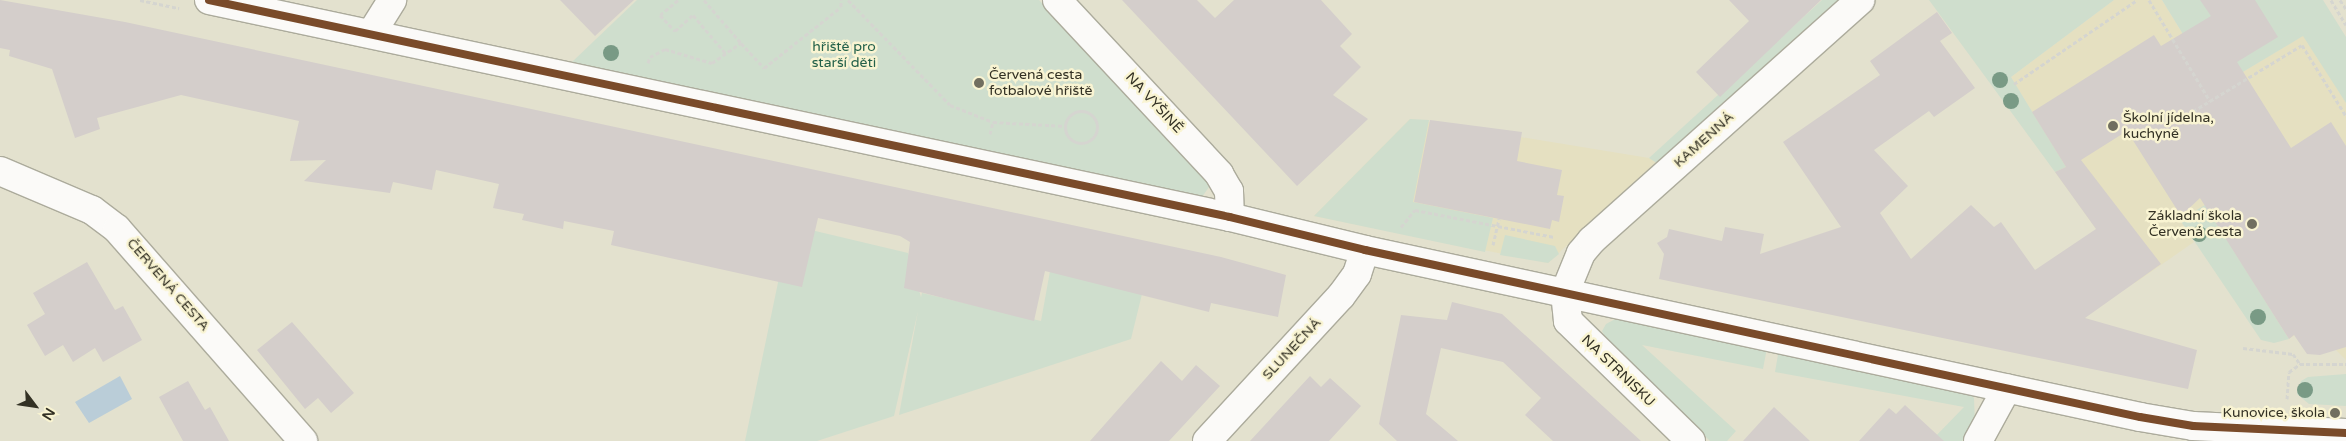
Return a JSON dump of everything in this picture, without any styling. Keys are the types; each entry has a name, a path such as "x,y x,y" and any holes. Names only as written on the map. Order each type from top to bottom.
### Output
{"street":[{"path":"209,0 1230,217 1365,250 2007,388 2193,426 2285,432 2346,433"},
{"path":"371,34 392,0"},
{"name":"NA VÝŠINĚ","path":"1057,0 1219,174 1229,192 1230,217"},
{"name":"KAMENNÁ","path":"1565,292 1581,253 1592,240 1860,0"},
{"name":"ČERVENÁ CESTA","path":"0,171 92,210 117,229 303,441"},
{"name":"SLUNEČNÁ","path":"1207,441 1341,296 1357,274 1365,250"},
{"name":"NA STRNISKU","path":"1565,292 1568,321 1691,441"},
{"path":"1978,441 2007,388"}],"path":[{"path":"678,0 660,15 675,31 693,15 727,55"},
{"path":"704,0 764,68 841,7 841,0"},
{"path":"848,0 950,105 993,122 1065,126"},
{"path":"2014,84 2137,0"},
{"path":"2149,0 2210,101"},
{"path":"2331,0 2346,25"},
{"path":"2340,0 2346,9"},
{"path":"642,92 650,57 665,49 712,63 742,44"},
{"path":"2182,118 2302,45 2346,116"},
{"path":"1083,112 1091,115 1097,129 1093,138 1079,143 1070,139 1065,126 1069,117 1083,112"},
{"path":"982,165 993,122"},
{"path":"1397,231 1415,210 1558,238"},
{"path":"1494,242 1499,219"},
{"path":"2243,348 2284,352 2300,364"},
{"path":"2285,432 2289,372 2300,364 2346,364"}],"shaded area":[{"path":"2114,0 2162,0 2216,88 2304,35 2346,103 2346,360 2334,348 2310,354 2295,335 2289,339 2205,206 2180,220 2194,242 2135,283 2055,172 2065,167 2011,77"},
{"path":"1410,119 1649,158 1657,161 1548,263 1314,216"}],"green space":[{"name":"hřiště pro starší děti","path":"637,0 1039,0 1199,169 1209,187 1202,197 1191,199 572,62"},
{"path":"1822,0 1840,0 1658,164 1649,158"},
{"path":"1929,0 2114,0 2011,77 2066,167 2055,172"},
{"path":"2162,0 2323,0 2346,37 2346,103 2303,36 2216,88"},
{"path":"1410,119 1429,120 1413,202 1493,218 1485,252 1314,216"},
{"path":"2205,205 2289,339 2274,343 2261,340 2180,220"},
{"path":"790,225 908,253 921,297 922,293 1041,321 1050,271 1142,294 1131,339 899,415 918,311 894,416 817,441 745,441"},
{"path":"1505,235 1555,246 1559,254 1548,263 1500,255"},
{"path":"1619,317 1767,348 1763,369 1642,345 1736,431 1727,441 1710,441 1607,340 1602,331 1606,324"},
{"path":"1779,349 1963,389 1974,398 1975,424 1962,441 1931,441 1964,407 1775,372"},
{"path":"2346,374 2346,406 2309,404 2297,394 2301,381 2308,377"}],"water":[{"path":"120,376 132,399 89,423 75,402"}],"building":[{"path":"0,0 125,22 1221,257 1286,275 1278,317 1211,303 1209,312 1045,271 1034,321 904,288 910,242 900,236 818,218 802,287 611,245 614,231 564,221 563,229 522,220 524,214 493,208 499,184 436,170 432,190 393,182 390,193 304,181 326,160 290,161 299,121 181,95 97,118 100,129 75,138 52,69 9,56 10,50 0,48"},
{"path":"560,0 634,0 595,36"},
{"path":"1122,0 1197,0 1215,18 1234,0 1321,0 1352,34 1340,46 1361,67 1333,95 1368,119 1297,186"},
{"path":"1729,0 1821,0 1720,97 1696,72 1749,21"},
{"path":"2200,0 2255,0 2278,37 2237,62 2291,148 2331,122 2346,146 2346,347 2320,355 2307,354 2294,335 2289,339 2200,198 2181,216 2127,131 2081,160 2161,264 2085,318 2197,350 2188,389 1659,279 1664,254 1657,243 1667,237 1669,229 1722,241 1725,227 1764,234 1760,254 1841,227 1783,142 1880,75 1870,61 1937,12 1952,33 1940,41 1975,88 1934,117 1929,111 1874,150 1908,186 1880,213 1911,259 1971,205 1994,227 2001,222 2035,270 2096,229 2055,172 2066,167 2032,112 2154,35 2161,46 2211,16"},
{"path":"1430,120 1522,132 1517,161 1562,170 1557,195 1564,196 1559,222 1552,220 1550,229 1414,202"},
{"path":"87,262 115,310 123,306 142,340 103,362 95,348 73,362 63,345 45,356 27,325 45,314 33,293"},
{"path":"1452,302 1502,314 1641,441 1553,441 1525,415 1541,398 1503,362 1441,348 1426,414 1458,441 1397,441 1379,424 1401,315 1447,320"},
{"path":"292,322 354,393 331,413 318,398 305,409 257,350"},
{"path":"1161,361 1182,381 1196,365 1220,386 1169,441 1090,441"},
{"path":"1310,376 1321,387 1330,378 1361,406 1329,441 1250,441"},
{"path":"188,381 205,410 210,407 229,441 183,441 159,397"},
{"path":"1905,405 1944,441 1859,441 1889,408 1896,414"},
{"path":"1774,407 1810,441 1743,441"}],"transit line":[{"path":"209,0 1230,217 1365,250 2140,417 2193,426 2346,433"}],"place":[{"name":"Červená cesta fotbalové hřiště","path":"979,83"},
{"name":"Školní jídelna, kuchyně","path":"2113,126"},
{"name":"Základní škola Červená cesta","path":"2252,224"},
{"name":"Kunovice, škola","path":"2335,413"}]}
